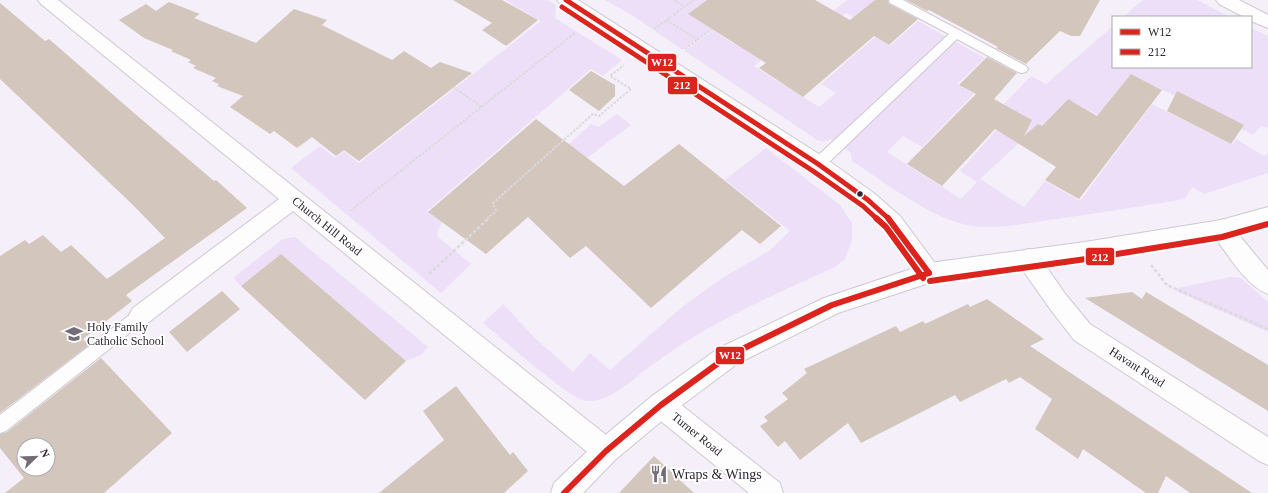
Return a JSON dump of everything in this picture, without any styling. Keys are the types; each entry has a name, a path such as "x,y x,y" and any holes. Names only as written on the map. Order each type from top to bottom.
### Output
{"street":[{"name":"Church Hill Road","path":"47,0 606,451"},
{"path":"566,0 640,46 818,164 868,200 892,222 929,274"},
{"path":"1225,0 1268,22"},
{"path":"141,315 294,199"},
{"path":"564,493 606,451 661,406 728,356 832,306 929,274 1221,229 1268,216"},
{"path":"1221,229 1257,274 1268,284"},
{"name":"Havant Road","path":"1028,259 1062,308 1082,332 1268,452"},
{"name":"Turner Road","path":"661,406 770,493"}],"lane":[{"path":"894,0 1022,69"},
{"path":"818,164 957,34"},
{"path":"0,425 141,315"}],"path":[{"path":"674,0 685,7"},
{"path":"410,292 496,211 494,204 592,114 599,116 631,89 610,76 666,20 694,0"},
{"path":"329,228 595,17"},
{"path":"666,20 698,40"},
{"path":"666,64 712,29"},
{"path":"453,87 482,107"},
{"path":"1148,261 1167,285 1268,329"}],"shaded area":[{"path":"505,0 547,0 556,5 555,18 622,60 603,76 591,69 427,211 442,222 437,233 438,237 471,264 441,293 291,168 320,146 335,158 344,151 359,163 541,21"},
{"path":"605,0 706,0 688,14 712,29 683,50 632,15"},
{"path":"847,0 875,0 865,24 846,13 788,62 778,56"},
{"path":"1143,0 1197,0 1228,16 1124,16"},
{"path":"918,21 985,58 957,84 974,94 922,147 903,136 887,152 961,199 977,182 960,171 1014,110 1004,104 1031,76 1046,84 1112,27 1112,68 1252,68 1252,28 1268,36 1268,126 1266,128 1261,126 1253,135 1131,74 1098,115 1067,99 1023,146 1018,144 980,179 1024,207 1045,181 1080,201 1152,104 1232,145 1236,139 1264,156 1268,153 1268,173 1204,194 1192,187 1185,199 1008,226 971,226 945,218 904,196 852,161 851,153 831,139 823,142 817,140 685,51 713,30 734,44 751,31 777,47 754,66 819,107 836,93 821,84 875,37 890,46"},
{"path":"617,114 631,125 575,167 558,154 591,124 599,127"},
{"path":"766,148 840,205 852,223 852,240 845,259 835,267 743,310 698,334 656,362 614,393 605,398 595,400 586,401 578,398 551,380 483,323 503,304 535,338 573,372 590,353 610,370 682,307 722,278 769,251 790,231 725,180"},
{"path":"295,237 428,347 421,355 406,361 281,254 241,286 233,278 283,239"},
{"path":"1230,277 1241,278 1268,302 1268,332 1176,291 1178,288"}],"building":[{"path":"453,0 502,0 538,20 506,46 482,30 492,23"},
{"path":"707,0 815,0 850,20 875,0 888,0 889,4 918,19 889,45 874,36 803,97 759,68 766,63 688,14"},
{"path":"906,0 1100,0 1080,36 1071,36 1060,31 1026,64 996,48 998,47 929,10 927,11"},
{"path":"169,2 200,14 194,18 256,43 294,9 327,20 322,25 392,60 404,51 431,68 440,62 472,73 359,161 344,150 336,156 312,137 297,148 274,131 270,134 230,107 243,96 217,86 219,84 212,81 216,78 193,68 196,66 188,62 191,60 171,51 173,50 144,38 119,20 146,4 156,11"},
{"path":"0,3 45,41 49,39 247,208 126,295 132,301 83,339 89,345 0,413 0,256 25,240 29,244 43,235 61,252 71,245 107,279 165,238 132,204 0,79"},
{"path":"987,57 1017,73 994,99 1032,120 1024,136 1038,124 1042,126 1068,99 1097,116 1131,74 1162,90 1079,199 1045,180 1056,167 995,129 942,186 907,164 976,94 959,85"},
{"path":"591,71 615,85 615,96 599,111 569,90"},
{"path":"1177,91 1244,125 1231,144 1167,111"},
{"path":"536,119 624,186 679,144 781,226 760,244 742,230 651,308 586,246 570,258 528,217 486,254 428,212"},
{"path":"281,254 406,361 365,400 241,286"},
{"path":"222,291 240,309 187,352 169,332"},
{"path":"1132,292 1142,299 1146,292 1268,365 1268,411 1085,298"},
{"path":"987,299 1044,339 1030,346 1252,493 1190,493 1166,476 1158,493 1146,493 1083,449 1078,459 1035,429 1052,399 1020,377 1009,383 1006,379 960,402 955,395 861,443 848,423 800,460 785,441 778,447 760,426 768,421 764,417 788,399 782,393 807,373 804,369 896,326 900,332 923,321 925,324 968,304 970,307"},
{"path":"101,358 172,433 104,493 5,493 24,478 23,477 56,477 56,437 16,437 16,468 0,448 0,434 7,432"},
{"path":"456,386 510,455 513,452 528,471 504,493 379,493 444,440 423,411"},
{"path":"654,456 694,493 619,493"}],"transit line":[{"name":"W12","path":"566,0 818,164 868,200 892,222 929,273"},
{"name":"212","path":"562,7 813,171 863,206 886,227 923,278"},
{"name":"212","path":"930,281 1086,259 1222,237 1268,224"},
{"name":"W12","path":"564,493 606,451 661,405 728,356 832,305 929,273"}],"place":[{"name":"Holy Family Catholic School","path":"74,334"},
{"name":"Wraps & Wings","path":"659,474"}]}
